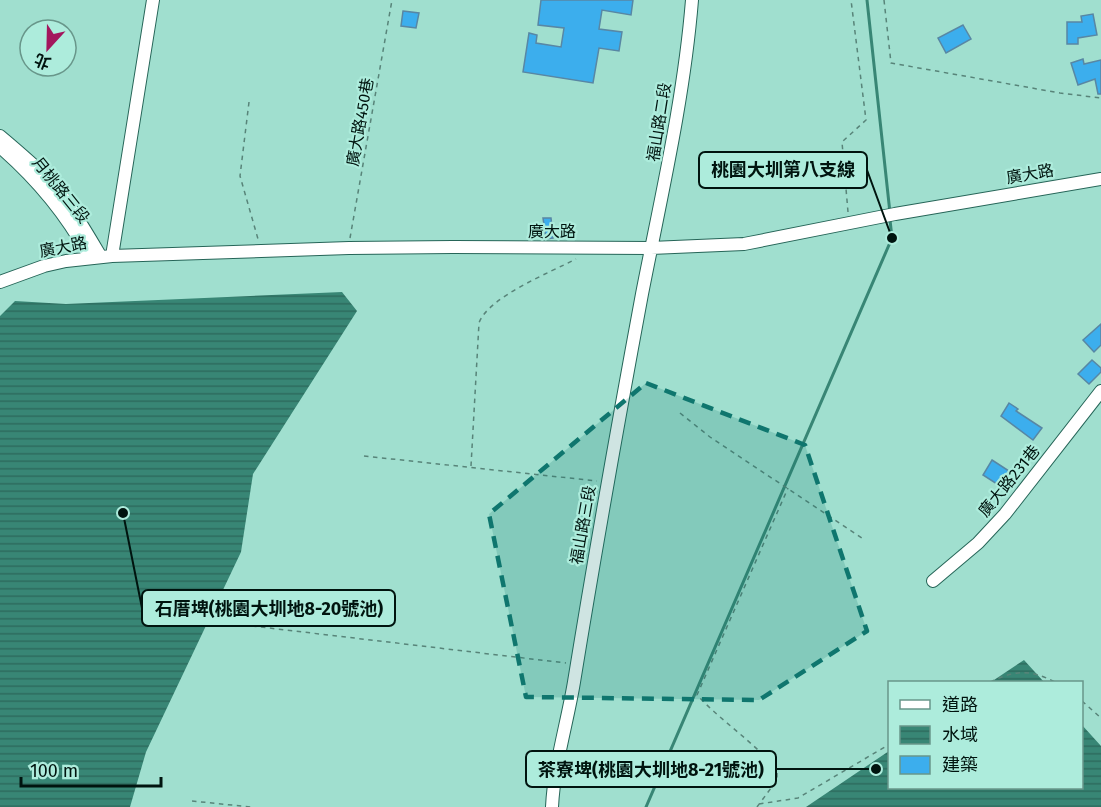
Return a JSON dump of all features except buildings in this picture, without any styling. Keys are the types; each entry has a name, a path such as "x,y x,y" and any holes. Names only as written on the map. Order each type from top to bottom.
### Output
{"street":[{"path":"101,257 153,0"},
{"name":"福山路二段","path":"651,248 667,176 686,61 692,0"},
{"name":"月桃路三段","path":"0,136 59,192 101,257"},
{"name":"月桃路三段","path":"0,147 42,188 101,257"},
{"name":"廣大路","path":"0,282 44,266 101,257 349,248 651,248 744,244 1101,179"},
{"name":"福山路三段","path":"552,807 553,785 651,248"},
{"name":"廣大路231巷","path":"933,581 978,543 1005,514 1101,391"}],"path":[{"name":"廣大路450巷","path":"349,248 393,0"},
{"path":"849,224 842,142 866,120 851,0"},
{"path":"884,0 891,63 1101,99"},
{"path":"249,102 240,177 261,251"},
{"path":"471,466 478,323 481,316 507,294 577,259 581,248"},
{"path":"680,413 710,437 865,540"},
{"path":"364,456 607,482"},
{"path":"758,806 777,780 777,770 764,754 711,710 697,695 788,489"},
{"path":"252,626 576,664"},
{"path":"992,681 1018,673 1037,674 1053,681"},
{"path":"1083,702 1101,718"},
{"path":"758,806 798,798 888,745"},
{"path":"192,801 251,807"}],"highlighted area":[{"path":"646,383 805,445 867,631 759,700 526,697 489,514"}],"water":[{"path":"342,292 357,311 253,474 241,552 146,752 130,807 0,807 0,316 15,301 66,304"},
{"path":"1024,660 1043,681 992,681"},
{"path":"1083,726 1101,746 1101,807 806,807 888,752 888,789 1083,789"}],"waterway":[{"path":"867,0 890,213"},
{"path":"646,807 892,238 890,220"}],"place":[{"name":"桃園大圳第八支線","path":"892,238"},
{"name":"石厝埤(桃園大圳地8-20號池)","path":"123,513"},
{"name":"茶寮埤(桃園大圳地8-21號池)","path":"876,769"}]}
